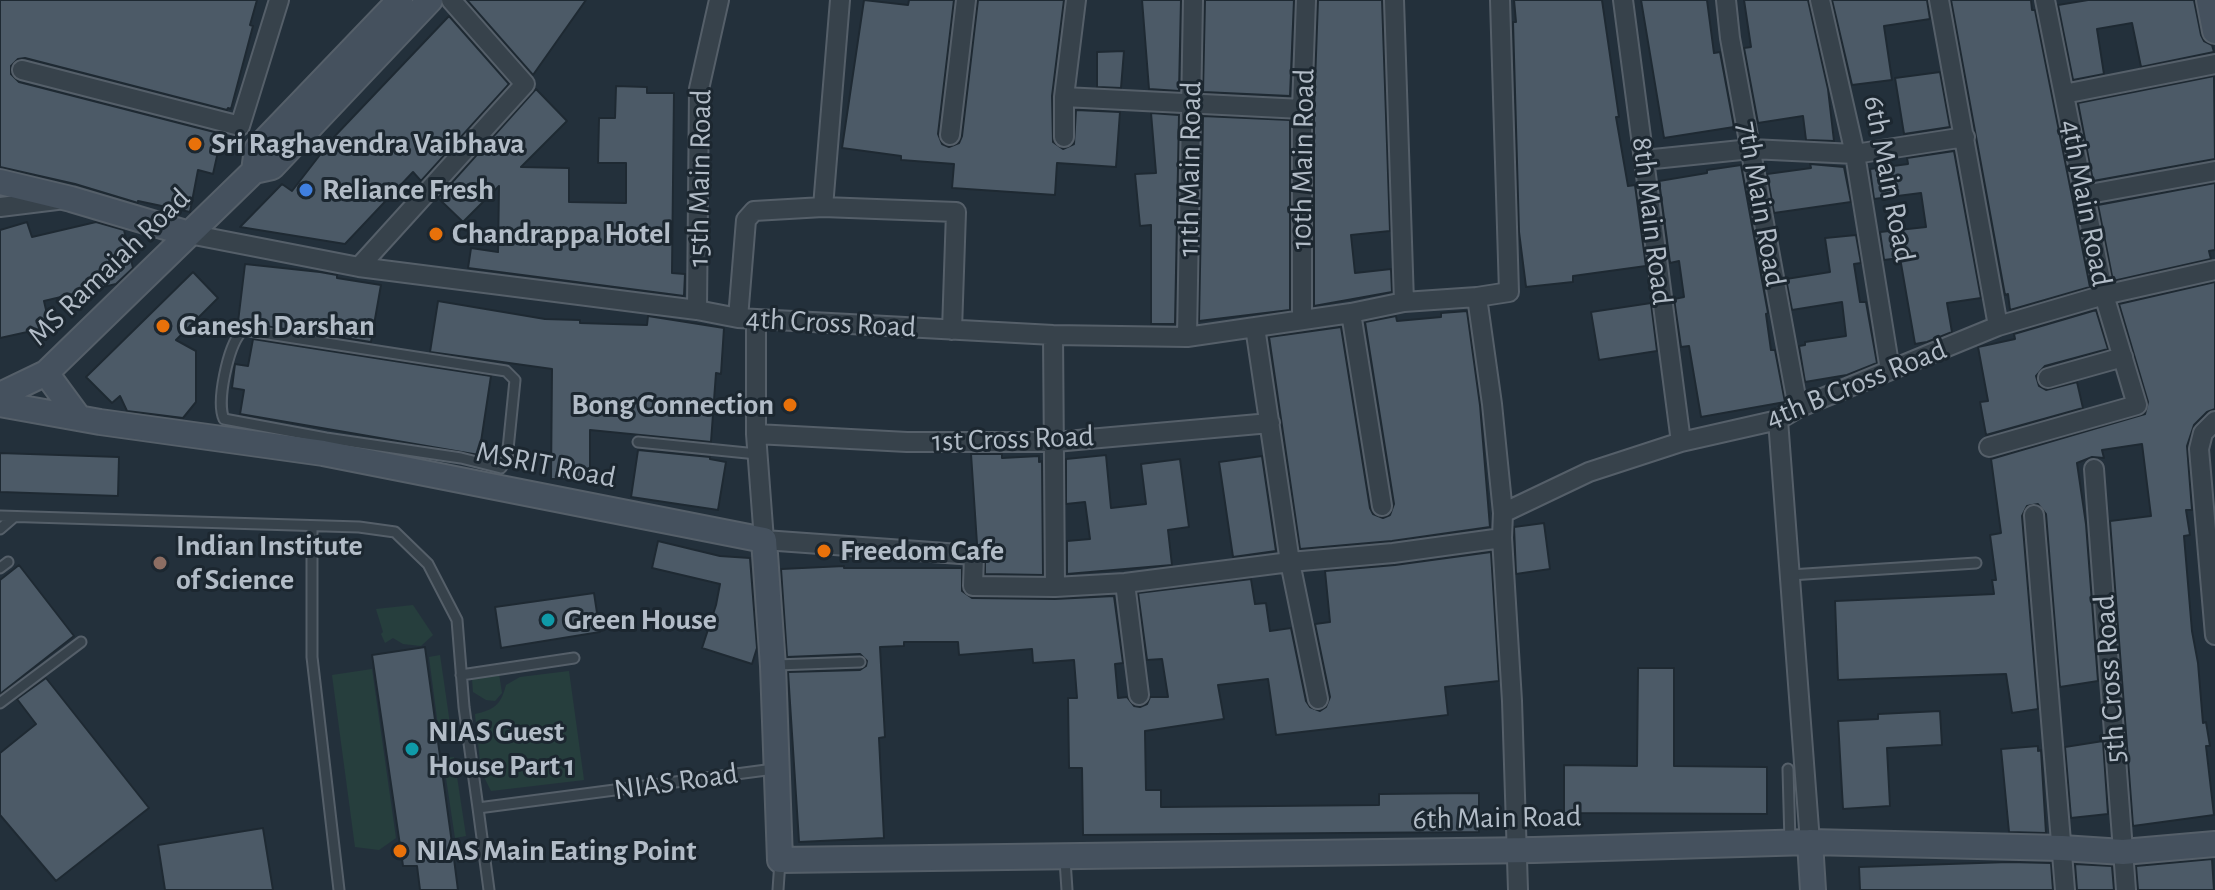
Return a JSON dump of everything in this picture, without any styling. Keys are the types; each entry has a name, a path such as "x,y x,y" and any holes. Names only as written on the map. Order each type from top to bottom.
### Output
{"street":[{"path":"254,171 240,126 279,0"},
{"name":"MS Ramaiah Road","path":"254,171 257,149 400,0"},
{"name":"MS Ramaiah Road","path":"0,395 46,373 254,171 272,167 430,0"},
{"path":"359,267 525,84 451,0"},
{"name":"15th Main Road","path":"697,310 699,89 719,0"},
{"path":"823,207 840,0"},
{"path":"950,135 966,0"},
{"path":"1064,137 1064,97 1076,0"},
{"name":"11th Main Road","path":"1187,337 1193,0"},
{"name":"10th Main Road","path":"1302,319 1302,109 1306,0"},
{"path":"1394,0 1404,302"},
{"name":"4th Cross Road","path":"189,234 359,267 747,319 1053,335 1187,337 1351,313 1404,302 1509,292 1500,0"},
{"name":"8th Main Road","path":"1623,0 1681,442"},
{"name":"7th Main Road","path":"1726,0 1730,38 1798,408"},
{"name":"6th Main Road","path":"1820,0 1855,154 1890,370"},
{"path":"1939,0 1998,326"},
{"name":"4th Main Road","path":"1989,447 2137,405 2104,295 2045,0"},
{"path":"2209,0 2215,31"},
{"path":"2064,94 2215,64"},
{"path":"22,70 240,126"},
{"path":"1064,97 1302,109"},
{"path":"1644,160 1751,149 1855,154 1965,137"},
{"path":"2084,195 2215,171"},
{"path":"0,182 71,199 189,234"},
{"path":"0,207 71,199"},
{"path":"780,860 773,666 747,319 746,220 754,211 823,207 956,212 952,330"},
{"name":"4th B Cross Road","path":"1503,513 1589,472 1681,442 1778,420 1798,408 1998,326 2104,295 2215,270"},
{"path":"1477,297 1503,513 1518,890"},
{"path":"1351,313 1382,506"},
{"path":"1255,327 1290,562 1318,699"},
{"path":"1053,335 1055,587"},
{"path":"2048,378 2123,357"},
{"path":"46,373 79,418"},
{"name":"MSRIT Road","path":"0,404 79,418 324,446 764,540"},
{"path":"1778,420 1790,575 1800,842 1813,890"},
{"path":"2215,421 2203,433 2199,449 2215,635"},
{"name":"1st Cross Road","path":"756,434 894,442 1055,442 1270,423"},
{"name":"5th Cross Road","path":"2094,469 2126,890"},
{"path":"2034,515 2065,890"},
{"path":"764,540 974,555 973,586 1055,587 1125,583 1502,538"},
{"path":"1125,583 1139,695"},
{"name":"6th Main Road","path":"780,860 1800,842 2123,852 2215,844"}],"lane":[{"path":"244,330 506,371 515,380 507,459 501,468 461,458 324,446 224,419 220,399 232,347 241,332 244,330"},
{"path":"638,442 757,454"},
{"path":"0,516 359,527 395,532 428,564 457,620 461,675 489,890"},
{"path":"0,529 14,517"},
{"path":"312,527 312,657 339,890"},
{"path":"1790,575 1976,563"},
{"path":"0,703 81,642"},
{"path":"461,675 574,658"},
{"path":"773,666 860,662"},
{"name":"NIAS Road","path":"478,808 777,769"},
{"path":"1788,769 1800,842"},
{"path":"1065,856 1067,890"},
{"path":"778,890 780,860"}],"green space":[{"path":"413,605 433,635 421,646 403,644 393,638 385,643 376,609"},
{"path":"440,655 450,724 438,726 429,657"},
{"path":"372,669 396,838 379,850 355,847 332,675"},
{"path":"569,671 584,780 491,791 481,771 475,714 496,706 506,685 520,677"},
{"path":"499,674 502,693 495,701 486,700 473,692 472,679"},
{"path":"454,757 466,836 455,838 443,758"}],"building":[{"path":"0,0 257,0 231,109 25,58 18,59 11,66 11,74 19,82 222,134 213,174 198,170 190,212 138,203 75,184 0,167"},
{"path":"467,0 586,0 533,75"},
{"path":"864,0 908,5 909,0 954,0 938,134 942,144 949,147 959,143 962,136 978,0 1064,0 1052,96 1053,142 1063,149 1074,144 1076,110 1120,112 1116,167 1057,163 1055,195 952,188 954,164 901,160 901,156 842,148"},
{"path":"1142,0 1181,0 1179,91 1149,89"},
{"path":"1205,0 1294,0 1290,96 1203,92"},
{"path":"1318,0 1382,0 1390,231 1351,235 1355,273 1391,269 1392,292 1314,306 1314,109"},
{"path":"1514,0 1602,0 1619,117 1616,117 1628,186 1635,185 1646,266 1573,276 1573,282 1526,287 1519,232"},
{"path":"1641,0 1707,0 1714,53 1720,52 1734,127 1664,138"},
{"path":"1744,0 1808,0 1828,89 1834,141 1806,140 1803,116 1758,123 1744,48 1751,47"},
{"path":"1832,0 1927,0 1930,19 1884,26 1892,80 1852,85"},
{"path":"1951,0 2031,0 2090,287 2010,310"},
{"path":"2088,0 2194,0 2201,35 2204,41 2212,45 2214,52 2141,67 2132,23 2097,29 2104,74 2073,80 2058,5"},
{"path":"449,16 509,84 421,181 413,172 345,244 240,227 282,184 292,191 333,138"},
{"path":"1124,51 1121,88 1097,87 1097,52"},
{"path":"1940,72 1950,127 1904,134 1895,78"},
{"path":"2214,76 2215,159 2093,181 2078,103"},
{"path":"616,86 647,87 647,93 674,93 672,273 685,274 684,296 468,268 471,248 498,252 499,186 463,222 438,198 536,89 567,121 521,167 569,168 569,202 626,203 626,163 598,163 599,118 615,118"},
{"path":"1151,113 1179,115 1175,324 1151,324 1151,225 1140,226 1135,174 1156,173"},
{"path":"1203,116 1290,120 1290,310 1199,321"},
{"path":"1954,151 1981,298 1947,303 1952,332 1915,344 1900,258 1884,260 1880,232 1926,227 1921,193 1874,199 1870,169 1908,164 1907,158"},
{"path":"1810,164 1844,167 1851,202 1774,213 1767,174 1811,168"},
{"path":"1741,165 1768,313 1771,350 1775,350 1785,402 1701,417 1689,346 1681,347 1674,299 1684,297 1679,261 1670,263 1659,181"},
{"path":"2215,183 2215,250 2209,251 2211,259 2113,281 2098,205"},
{"path":"27,222 32,237 96,222 124,230 133,268 116,284 44,301 50,327 0,338 0,230"},
{"path":"1856,235 1861,263 1854,264 1860,302 1866,302 1877,363 1847,375 1805,382 1799,346 1805,345 1805,342 1846,336 1842,302 1792,310 1786,279 1830,272 1825,238"},
{"path":"245,264 320,272 381,285 371,342 238,322"},
{"path":"193,272 218,298 176,340 196,351 196,402 183,418 127,411 120,396 112,403 86,377"},
{"path":"2215,282 2215,409 2207,412 2194,425 2187,446 2192,510 2186,510 2190,535 2184,536 2203,723 2206,722 2210,746 2206,746 2214,815 2133,826 2110,521 2151,516 2142,444 2102,450 2104,458 2092,457 2077,463 2086,524 2098,681 2060,687 2046,514 2038,504 2027,506 2022,516 2038,709 2012,713 2006,674 1838,680 1835,601 1994,594 1992,580 1996,580 1990,535 2001,533 1991,459 2145,414 2148,402 2119,304"},
{"path":"438,301 545,319 580,320 580,323 647,325 648,316 724,328 721,374 716,373 711,442 590,430 590,479 551,479 552,369 430,352"},
{"path":"1651,303 1657,351 1599,360 1591,312"},
{"path":"2096,310 2108,349 2045,366 2036,376 2039,386 2046,390 2077,382 2083,408 1986,435 1980,402 1988,401 1978,347 2015,339 2014,334"},
{"path":"1467,311 1480,405 1490,527 1392,541 1300,549 1269,337 1341,327 1370,508 1373,514 1383,518 1390,515 1394,504 1365,322 1396,316 1397,321 1441,317 1441,313"},
{"path":"253,339 491,376 479,455 240,414 244,390 232,388 235,364 248,366"},
{"path":"638,450 710,457 726,462 718,510 631,497"},
{"path":"0,453 119,457 118,496 0,492"},
{"path":"971,454 1002,454 1002,458 1039,456 1039,462 1042,461 1043,575 985,574 985,550 977,544"},
{"path":"1106,455 1111,508 1146,504 1141,464 1180,459 1189,527 1168,530 1172,565 1067,574 1067,541 1090,539 1085,502 1066,504 1066,459"},
{"path":"1262,456 1276,551 1233,557 1219,462"},
{"path":"1544,523 1550,569 1516,574 1514,527"},
{"path":"658,541 720,556 750,558 757,648 752,664 702,648 720,584 652,568"},
{"path":"1491,552 1499,681 1445,687 1448,715 1276,735 1268,679 1218,685 1224,719 1145,731 1146,790 1161,790 1161,807 1379,805 1379,794 1479,793 1479,832 1083,835 1082,768 1069,768 1068,698 1077,698 1074,660 1033,663 1032,649 959,655 958,642 904,642 904,646 880,647 885,737 879,738 884,838 799,842 788,672 860,670 867,661 860,654 787,657 781,569 844,566 962,568 962,591 972,598 1114,596 1123,663 1115,664 1118,698 1127,697 1134,706 1140,707 1147,704 1150,697 1168,697 1162,659 1147,660 1138,593 1251,579 1255,604 1266,603 1270,631 1291,628 1306,701 1310,707 1320,711 1326,707 1330,697 1315,624 1330,622 1325,571"},
{"path":"19,565 74,636 0,694 0,580"},
{"name":"Green House","path":"594,593 600,632 501,648 495,607"},
{"name":"NIAS Guest House Part 1","path":"425,647 458,890 420,890 417,866 403,866 372,655"},
{"path":"1638,668 1674,668 1674,766 1767,767 1767,814 1564,813 1564,765 1637,766"},
{"path":"46,678 149,808 56,881 0,815 0,753 36,724 17,699"},
{"path":"1940,711 1942,745 1887,748 1890,806 1843,809 1838,721 1878,719 1878,714"},
{"path":"2103,741 2108,814 2071,818 2065,747"},
{"path":"2038,746 2038,751 2041,750 2046,833 2009,832 2001,749"},
{"path":"263,828 273,890 165,890 158,845"},
{"path":"2212,859 2214,890 2138,890 2136,866"},
{"path":"2051,863 2053,890 1860,890 1859,867"},
{"path":"2075,864 2112,866 2114,890 2077,890"}],"place":[{"name":"Sri Raghavendra Vaibhava","path":"195,144"},
{"name":"Reliance Fresh","path":"306,190"},
{"name":"Chandrappa Hotel","path":"436,234"},
{"name":"Ganesh Darshan","path":"163,326"},
{"name":"Bong Connection","path":"790,405"},
{"name":"Freedom Cafe","path":"824,551"},
{"name":"Indian Institute of Science","path":"160,563"},
{"name":"Green House","path":"548,620"},
{"name":"NIAS Guest House Part 1","path":"412,749"},
{"name":"NIAS Main Eating Point","path":"400,851"}]}
